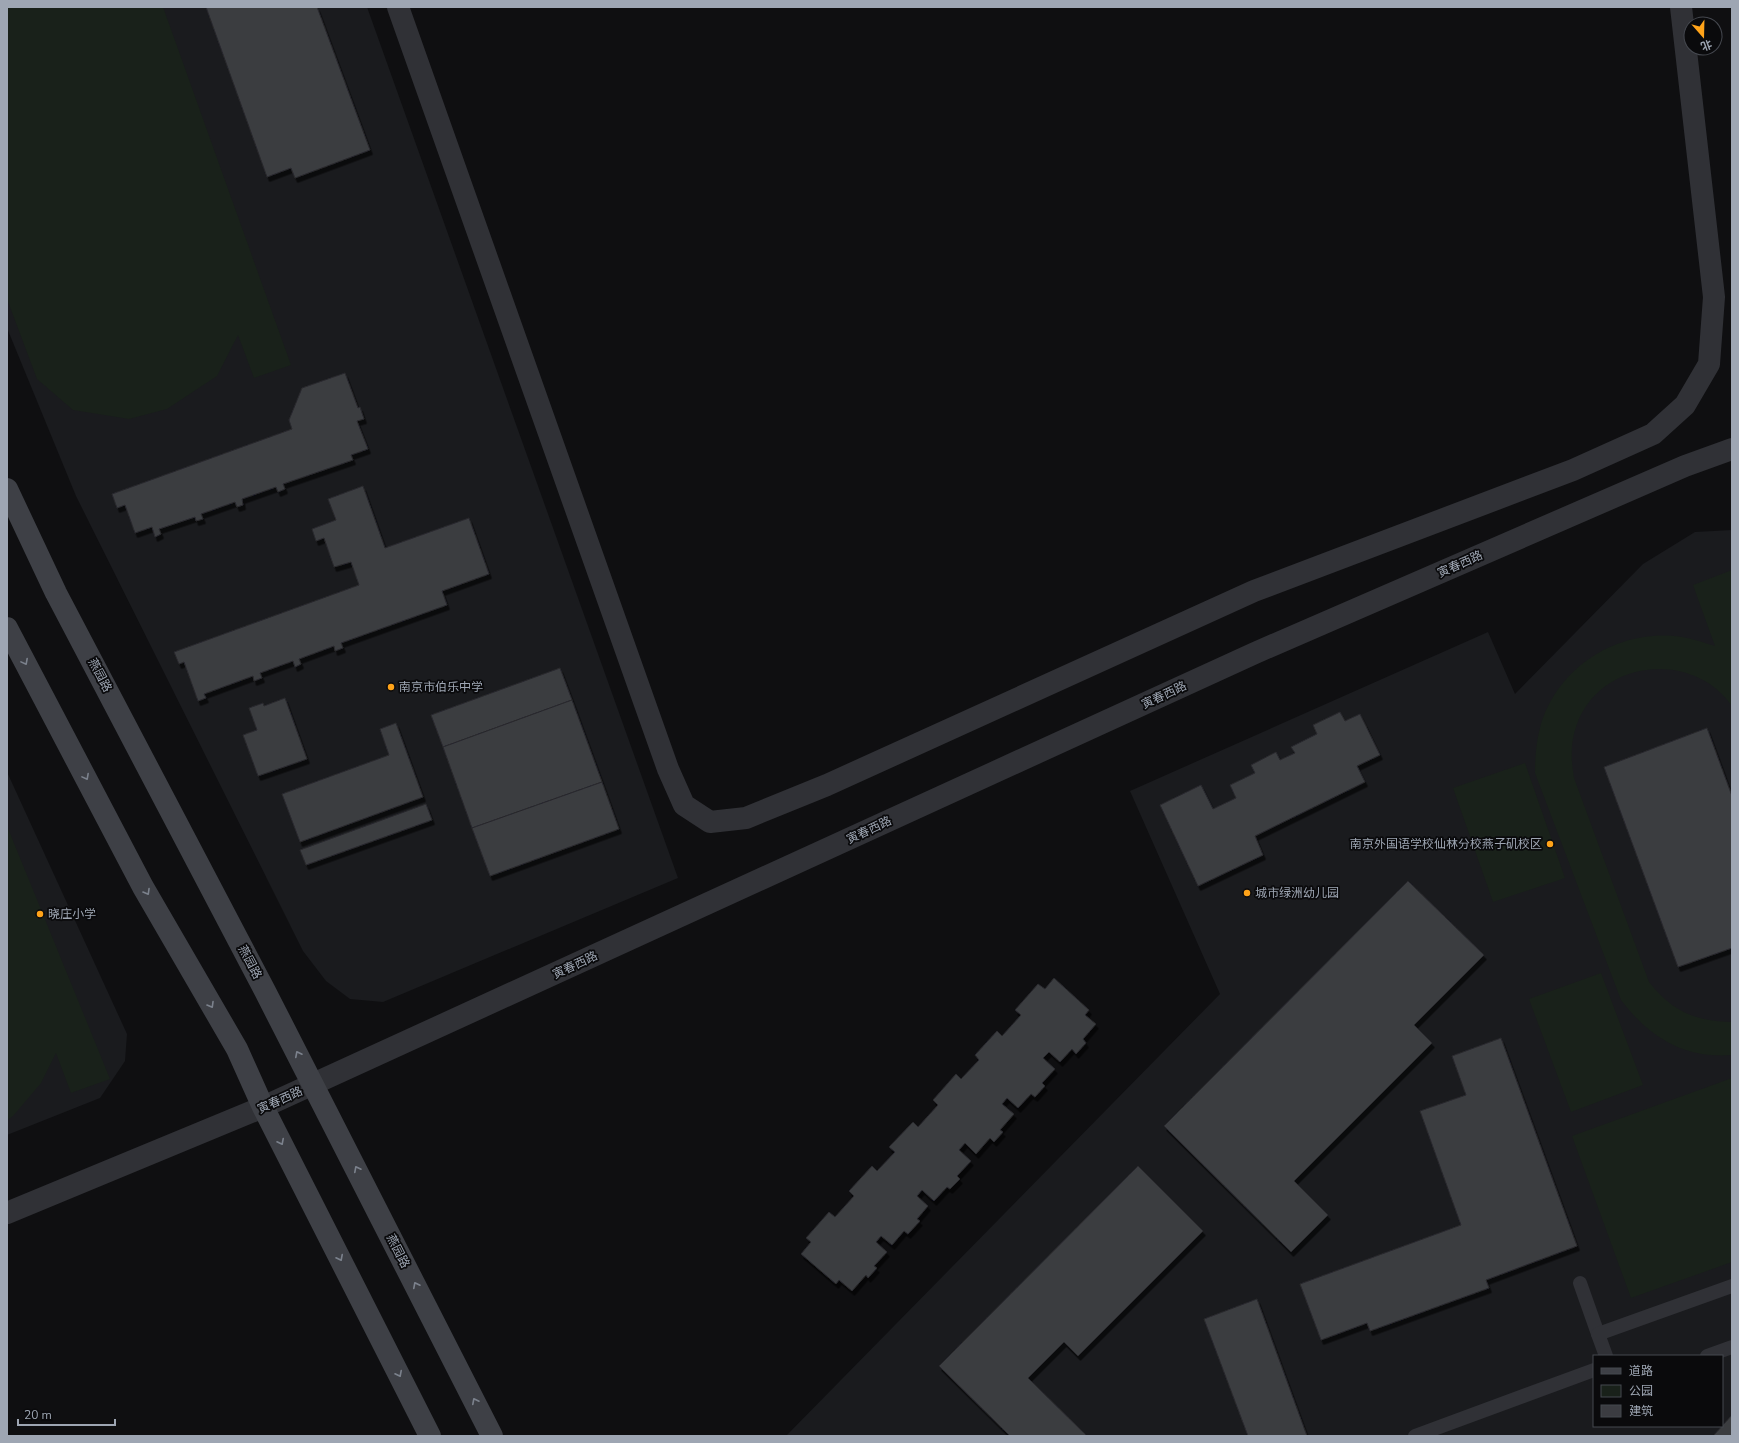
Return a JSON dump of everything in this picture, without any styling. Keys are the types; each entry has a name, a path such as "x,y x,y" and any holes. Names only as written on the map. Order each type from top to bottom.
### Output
{"main road":[{"name":"燕园路","path":"7,489 56,593 314,1084 492,1436"},
{"path":"7,628 143,887 236,1049 263,1107 430,1436"}],"street":[{"path":"398,7 668,769 684,805 710,822 746,818 827,786 1254,591 1573,470 1654,434 1685,405 1709,364 1714,297 1681,7"},
{"name":"寅春西路","path":"7,1213 263,1107 1255,653 1678,469 1732,449"}],"lane":[{"path":"1580,1283 1606,1355"},
{"path":"1598,1334 1732,1286"},
{"path":"1709,1355 1732,1347"},
{"path":"1415,1436 1593,1370"}],"shaded area":[{"name":"南京市伯乐中学","path":"7,7 367,7 678,878 383,1002 350,999 326,981 303,951 76,496 7,328"},
{"name":"南京外国语学校仙林分校燕子矶校区","path":"1732,530 1732,1436 786,1436 1220,994 1130,791 1488,632 1515,694 1643,564 1695,532"},
{"name":"晓庄小学","path":"7,772 127,1034 125,1061 100,1098 7,1135"}],"green space":[{"path":"7,7 163,7 291,365 254,378 238,335 217,376 167,409 129,419 73,410 37,379 7,299"},
{"path":"1732,570 1732,706 1715,688 1695,676 1672,670 1649,670 1626,675 1606,686 1589,702 1577,724 1573,738 1572,751 1574,778 1649,982 1675,1007 1695,1017 1732,1022 1732,1055 1715,1055 1698,1053 1669,1043 1643,1025 1621,1000 1535,773 1535,762 1540,728 1548,707 1559,688 1590,658 1609,647 1630,640 1652,636 1674,636 1715,646 1693,585"},
{"path":"1525,763 1565,878 1493,902 1453,788"},
{"path":"7,826 110,1079 71,1093 56,1053 41,1083 13,1116 7,1120"},
{"path":"1601,973 1643,1085 1571,1112 1529,999"},
{"path":"1732,1078 1732,1262 1631,1298 1572,1136"}],"building":[{"path":"206,7 317,7 370,150 295,178 291,168 267,177"},
{"path":"345,373 358,408 360,407 364,419 357,421 368,449 351,455 353,460 283,484 285,489 278,492 276,487 242,499 243,505 237,507 235,502 201,514 203,519 196,521 195,517 159,529 161,534 155,537 152,527 135,533 125,505 117,508 112,494 292,429 289,420 302,388"},
{"path":"363,486 385,548 469,518 489,574 442,591 447,605 341,643 343,648 335,651 334,646 299,659 301,664 295,667 293,661 260,673 262,678 254,681 253,676 204,694 206,698 198,701 184,662 179,664 174,652 359,585 351,562 334,567 324,538 316,541 312,529 336,520 328,499"},
{"path":"560,668 572,700 443,747 431,715"},
{"path":"285,698 307,759 258,776 243,735 257,730 249,708 263,703 264,706"},
{"path":"572,700 602,782 472,828 443,747"},
{"path":"1340,712 1345,721 1360,714 1380,755 1357,766 1365,782 1255,836 1263,855 1198,886 1160,805 1201,785 1213,809 1236,798 1230,785 1255,773 1251,765 1276,752 1280,760 1295,753 1291,747 1317,734 1313,725"},
{"path":"396,723 423,797 300,842 282,794 389,755 380,729"},
{"path":"1707,728 1732,796 1732,948 1678,967 1604,767"},
{"path":"602,782 619,829 490,876 472,828"},
{"path":"426,804 432,820 306,865 300,850"},
{"path":"1408,881 1484,955 1414,1025 1432,1043 1294,1181 1328,1215 1291,1252 1164,1126"},
{"path":"1054,978 1089,1010 1085,1015 1096,1024 1083,1039 1086,1043 1076,1054 1072,1049 1060,1062 1049,1052 1043,1058 1055,1069 1042,1083 1045,1086 1035,1097 1031,1094 1018,1108 1007,1098 1002,1104 1014,1114 1000,1130 1003,1132 994,1142 990,1138 976,1154 965,1143 959,1150 971,1161 957,1176 960,1179 950,1189 947,1187 934,1201 922,1190 917,1196 928,1206 917,1219 920,1221 908,1234 904,1231 892,1245 881,1236 876,1242 887,1252 874,1266 877,1268 868,1278 866,1275 852,1291 839,1280 836,1284 801,1254 811,1242 806,1238 829,1212 835,1217 854,1196 849,1191 872,1166 877,1171 895,1152 889,1147 913,1122 918,1127 938,1105 933,1100 956,1074 961,1079 979,1060 975,1055 997,1031 1002,1036 1021,1015 1015,1010 1038,984 1045,989"},
{"path":"1501,1038 1577,1246 1486,1280 1489,1288 1370,1331 1367,1323 1321,1340 1300,1284 1461,1225 1420,1111 1466,1095 1452,1056"},
{"path":"1138,1166 1203,1231 1078,1356 1064,1342 1028,1378 1087,1436 1010,1436 939,1366"},
{"path":"1257,1299 1307,1436 1248,1436 1204,1319"},
{"path":"1732,1415 1732,1436 1713,1436 1721,1427 1723,1427"}],"place":[{"name":"南京市伯乐中学","path":"391,687"},
{"name":"南京外国语学校仙林分校燕子矶校区","path":"1550,844"},
{"name":"城市绿洲幼儿园","path":"1247,893"},
{"name":"晓庄小学","path":"40,914"}]}
